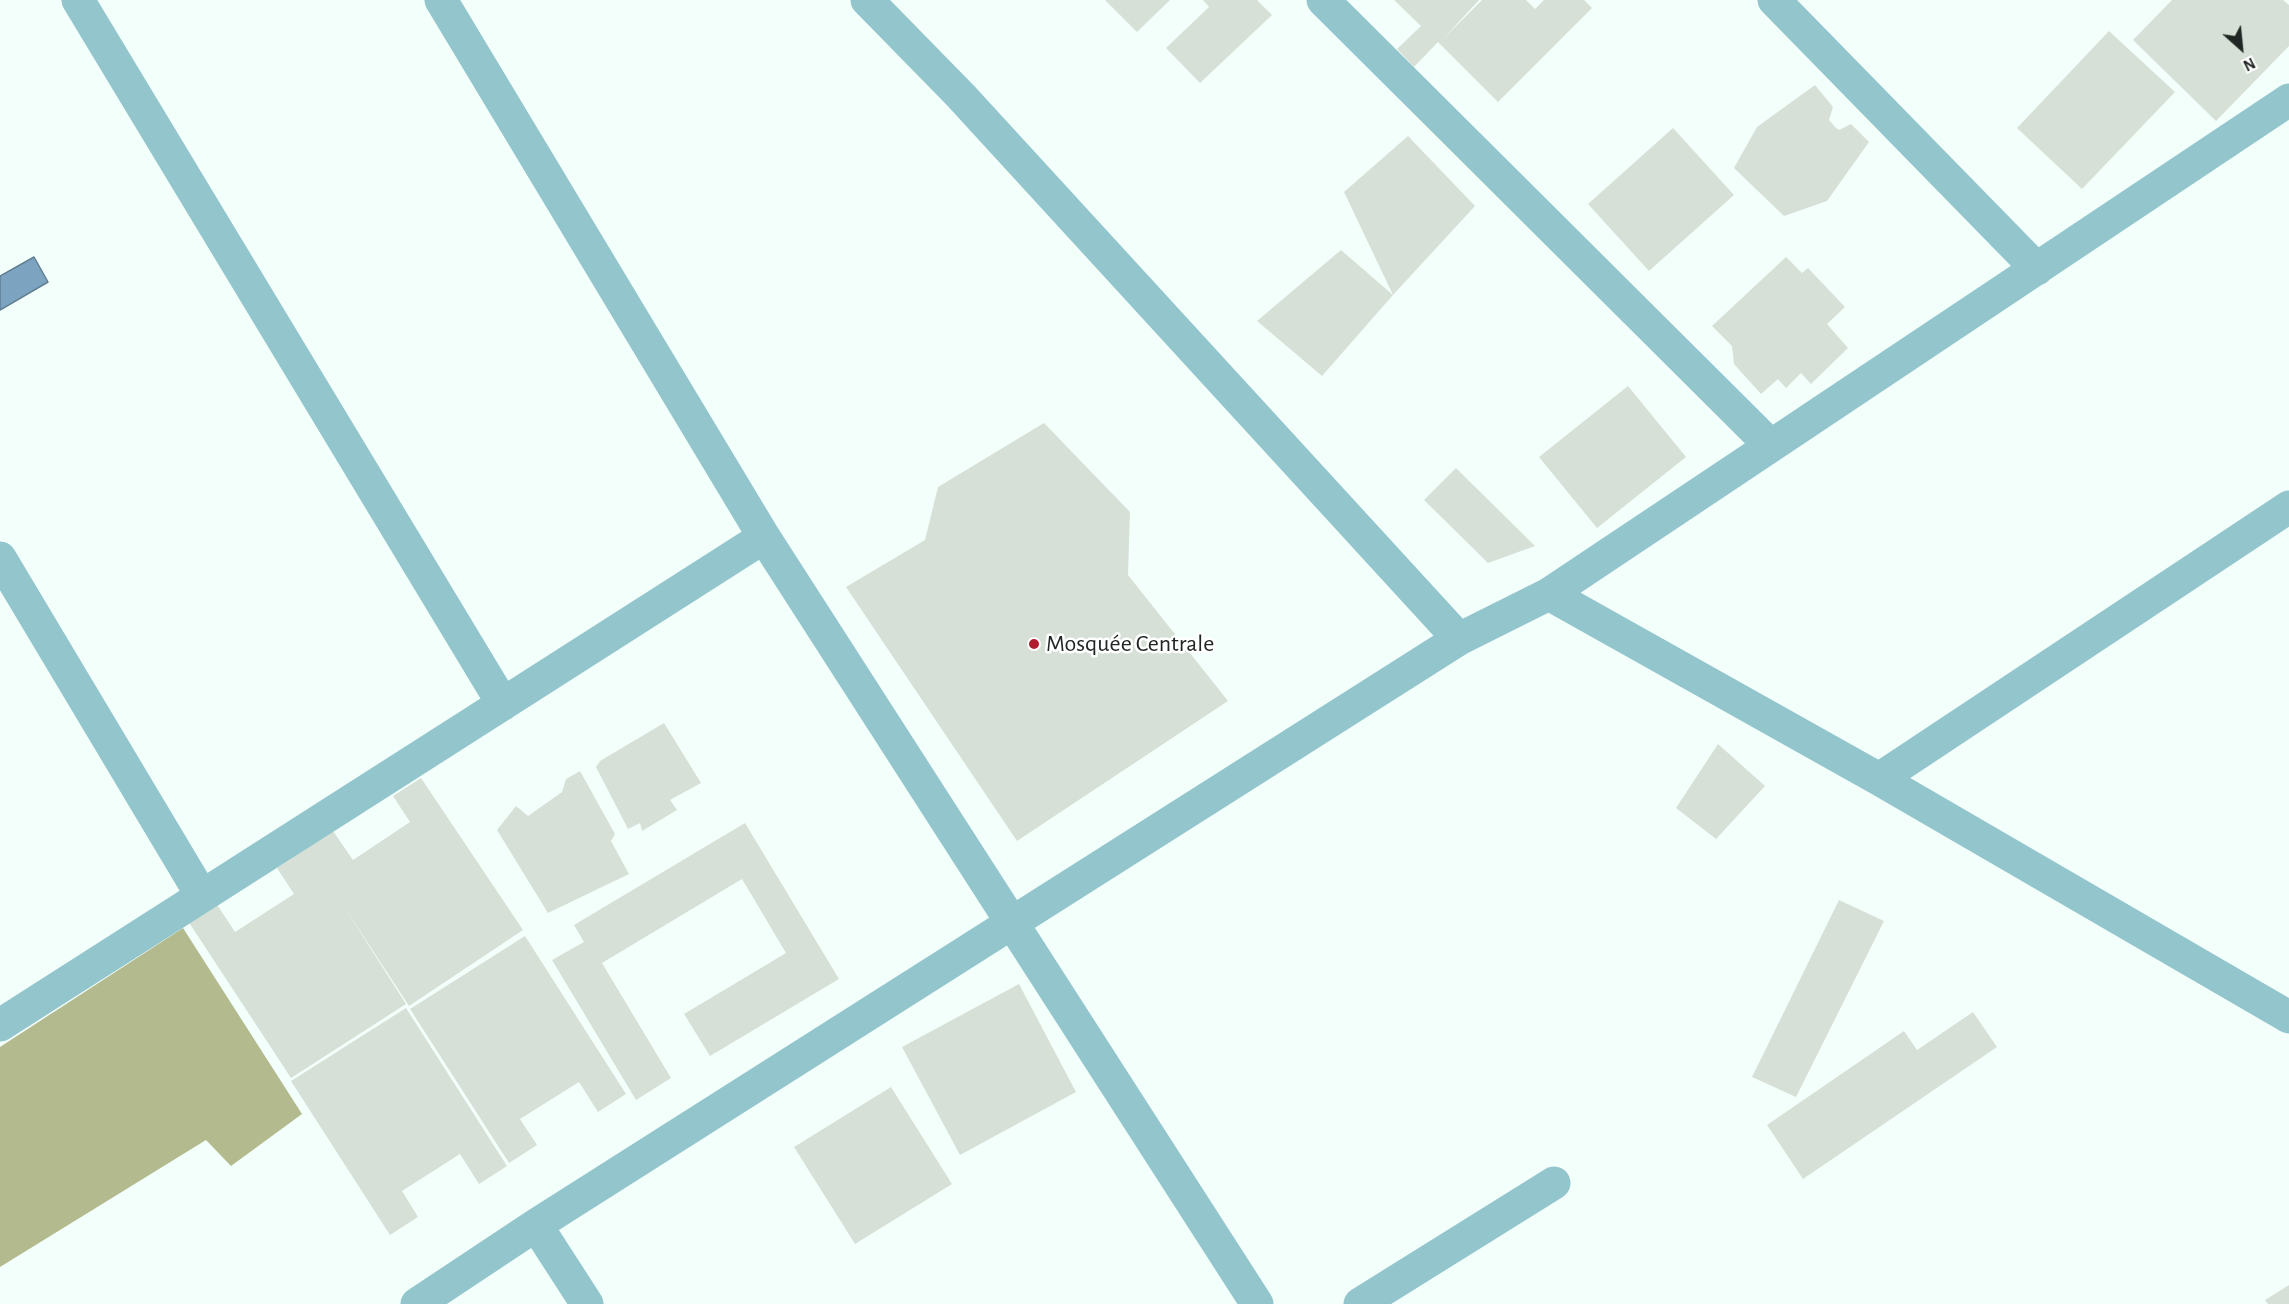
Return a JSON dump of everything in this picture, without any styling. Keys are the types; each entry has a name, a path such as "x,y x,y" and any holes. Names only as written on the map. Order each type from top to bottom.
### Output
{"street":[{"path":"78,0 502,704"},
{"path":"441,0 764,537 1013,921 1257,1304"},
{"path":"867,0 961,96 1459,639"},
{"path":"1323,0 1770,445"},
{"path":"1774,0 2037,269"},
{"path":"417,1304 536,1225 1459,639 1549,594 2289,100"},
{"path":"1879,779 2289,507"},
{"path":"0,1025 764,537"},
{"path":"0,558 202,896"},
{"path":"1549,594 1879,779 2289,1017"},
{"path":"1360,1304 1554,1183"},
{"path":"536,1225 587,1304"}],"green space":[{"path":"183,928 302,1114 231,1166 206,1140 0,1267 0,1047"}],"water":[{"path":"34,257 48,282 0,310 0,276"}],"building":[{"path":"1105,0 1170,0 1137,32"},
{"path":"1203,0 1257,0 1272,15 1200,83 1166,48 1209,7"},
{"path":"1394,0 1479,0 1443,39 1482,0 1526,0 1535,9 1544,0 1584,0 1592,8 1498,102 1438,42 1414,67 1397,49 1421,26"},
{"path":"2172,0 2283,0 2289,5 2289,46 2216,121 2133,40"},
{"path":"2109,31 2175,92 2082,189 2017,128"},
{"path":"1815,85 1833,107 1829,120 1835,127 1839,130 1851,124 1869,142 1827,201 1784,216 1734,168 1757,127"},
{"path":"1673,128 1734,195 1649,271 1588,204"},
{"path":"1408,136 1475,206 1393,295 1344,192"},
{"path":"1341,250 1393,295 1322,376 1257,321"},
{"path":"1786,257 1802,273 1808,268 1845,307 1827,324 1848,348 1811,384 1801,373 1786,388 1778,379 1761,394 1734,364 1732,346 1712,326"},
{"path":"1628,386 1686,457 1597,528 1539,457"},
{"name":"Mosquée Centrale","path":"1044,423 1130,512 1128,575 1228,701 1017,841 846,587 925,540 938,487"},
{"path":"1456,468 1535,546 1488,563 1424,500"},
{"path":"664,723 701,783 670,800 677,810 642,831 640,823 628,829 596,767 600,761"},
{"path":"1718,744 1765,786 1716,839 1676,808"},
{"path":"580,771 615,834 611,841 629,874 548,913 497,830 516,806 528,816 562,792 566,779"},
{"path":"421,778 523,930 409,1006 341,902 406,1004 291,1078 188,921 216,903 235,932 294,894 277,868 333,831 353,860 410,822 393,796"},
{"path":"745,823 839,979 710,1056 684,1014 786,953 742,879 602,963 671,1078 636,1100 552,960 584,942 574,925"},
{"path":"1839,900 1884,921 1796,1097 1752,1077"},
{"path":"525,936 626,1094 598,1112 579,1082 520,1119 537,1145 509,1163 410,1009"},
{"path":"1019,984 1076,1092 960,1155 902,1047"},
{"path":"406,1008 507,1166 479,1184 460,1154 402,1191 418,1217 390,1235 291,1081"},
{"path":"1973,1012 1997,1047 1803,1179 1767,1125 1904,1031 1917,1050"},
{"path":"891,1087 952,1184 855,1244 794,1147"},
{"path":"2289,1285 2289,1304 2268,1304 2265,1300"}],"place":[{"name":"Mosquée Centrale","path":"1034,644"}]}
